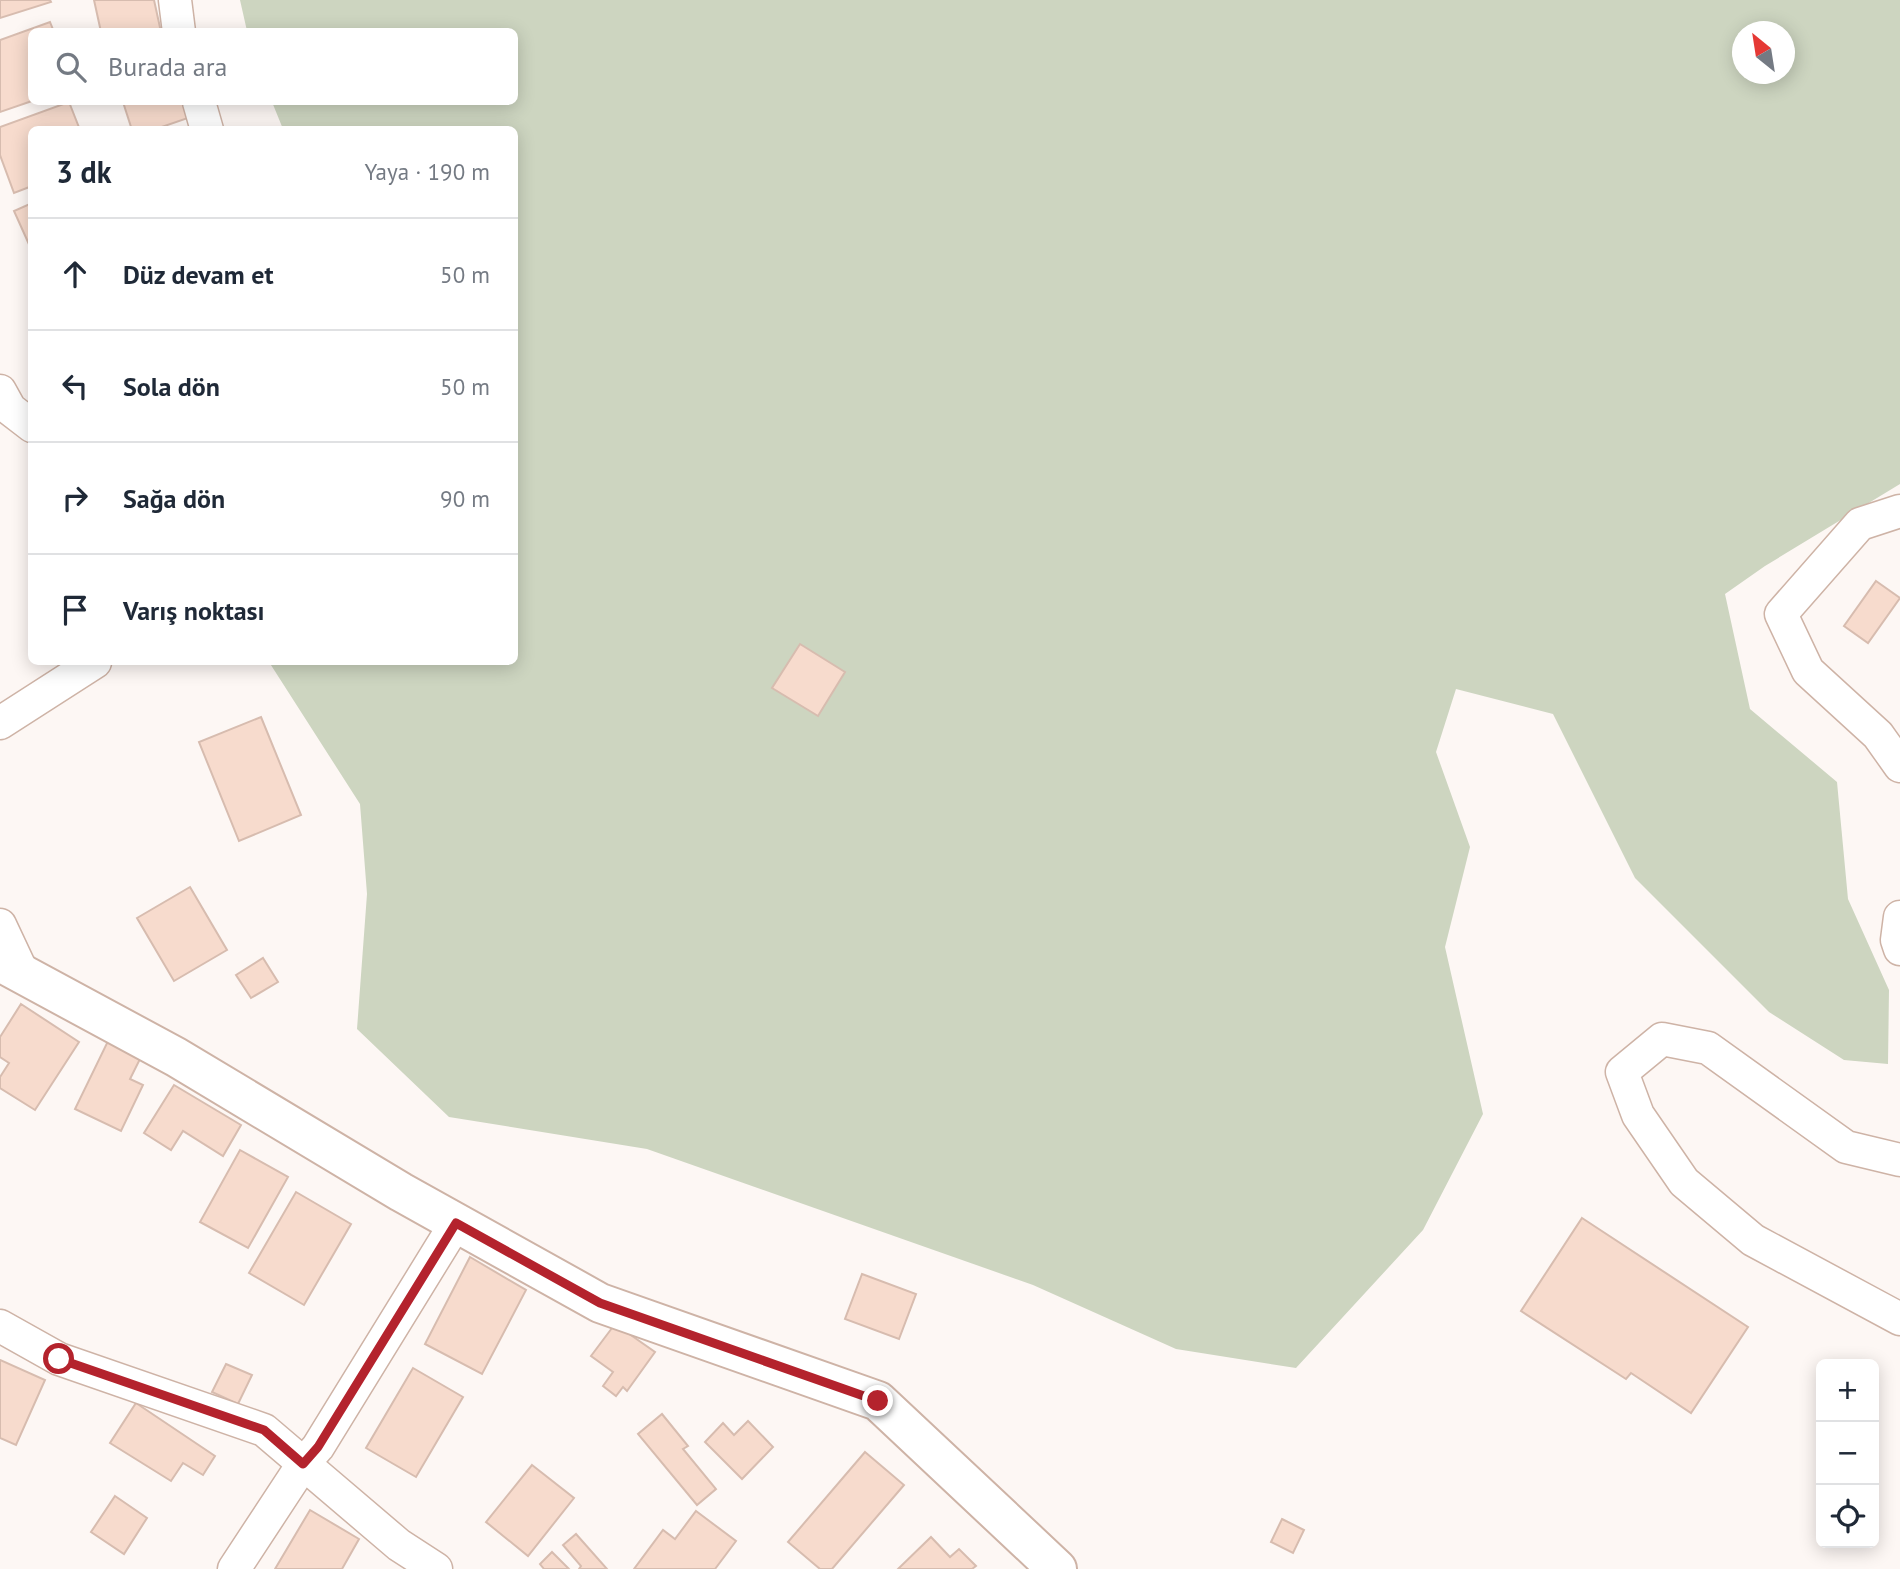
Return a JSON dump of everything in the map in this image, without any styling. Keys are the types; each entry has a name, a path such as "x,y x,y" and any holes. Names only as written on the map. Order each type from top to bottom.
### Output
{"main road":[{"path":"11,968 176,1057 456,1223 600,1303 878,1401 1057,1569"}],"street":[{"path":"175,0 178,28"},
{"path":"200,105 206,126"},
{"path":"0,391 10,409 28,423"},
{"path":"1900,511 1860,524 1781,614 1808,671 1878,735 1900,766"},
{"path":"0,723 90,665"},
{"path":"1900,917 1896,940 1900,950"},
{"path":"0,925 11,968"},
{"path":"1900,1160 1846,1147 1708,1048 1662,1039 1622,1072 1638,1115 1684,1182 1753,1240 1900,1318"},
{"path":"234,1569 303,1464 318,1447 456,1223"},
{"path":"0,1326 59,1359 264,1430 399,1545 436,1569"}],"green space":[{"path":"240,0 1900,0 1900,484 1765,566 1725,594 1750,709 1837,782 1848,899 1889,990 1888,1064 1844,1060 1769,1012 1635,878 1553,714 1456,689 1436,752 1470,847 1445,947 1483,1114 1423,1230 1296,1368 1176,1349 1033,1285 647,1149 449,1117 357,1029 367,894 360,804 271,665 518,665 518,126 282,126 273,105 518,105 518,28 246,28"}],"building":[{"path":"0,0 50,0 51,2 0,18"},
{"path":"94,0 154,0 160,28 100,28"},
{"path":"50,22 52,28 33,28"},
{"path":"28,30 28,102 0,112 0,40"},
{"path":"61,105 70,105 78,126 28,126 28,188 14,193 0,155 0,127"},
{"path":"124,105 183,105 188,118 165,126 131,126"},
{"path":"28,205 28,242 14,211"},
{"path":"1876,581 1900,598 1868,643 1844,626"},
{"path":"800,644 845,672 818,716 772,688"},
{"path":"261,717 301,815 239,841 199,742"},
{"path":"190,887 227,950 174,981 137,918"},
{"path":"263,958 278,982 251,998 236,975"},
{"path":"21,1004 79,1042 35,1110 0,1088 0,1077 9,1063 0,1057 0,1037"},
{"path":"109,1039 142,1055 130,1079 143,1085 121,1131 75,1109"},
{"path":"174,1085 241,1125 223,1156 183,1131 171,1150 144,1133"},
{"path":"240,1150 288,1177 248,1248 200,1222"},
{"path":"296,1192 351,1224 304,1305 249,1273"},
{"path":"1582,1218 1748,1327 1691,1413 1631,1373 1626,1379 1521,1311"},
{"path":"470,1257 526,1290 482,1374 425,1344"},
{"path":"862,1274 916,1294 899,1339 845,1319"},
{"path":"615,1324 655,1352 627,1391 623,1387 616,1396 603,1386 613,1372 591,1356"},
{"path":"0,1360 45,1380 16,1445 0,1438"},
{"path":"226,1364 252,1375 238,1404 212,1392"},
{"path":"413,1368 463,1397 416,1477 366,1448"},
{"path":"136,1403 215,1456 203,1475 183,1463 171,1481 110,1443"},
{"path":"662,1414 688,1446 683,1449 716,1489 697,1505 638,1434"},
{"path":"748,1421 773,1447 742,1479 705,1442 723,1423 734,1435"},
{"path":"865,1452 904,1485 832,1569 820,1569 788,1542"},
{"path":"532,1465 574,1498 528,1556 486,1522"},
{"path":"115,1496 147,1518 124,1554 91,1532"},
{"path":"310,1510 359,1539 342,1569 275,1569"},
{"path":"696,1511 736,1541 715,1569 634,1569 663,1530 675,1539"},
{"path":"1282,1519 1304,1530 1293,1553 1271,1542"},
{"path":"576,1534 607,1569 579,1569 581,1566 563,1545"},
{"path":"931,1537 950,1557 959,1549 976,1566 972,1569 898,1569"},
{"path":"552,1552 569,1569 544,1569 540,1564"}],"route":[{"path":"59,1359 264,1430 303,1464 318,1447 456,1223 600,1303 878,1401"}]}
